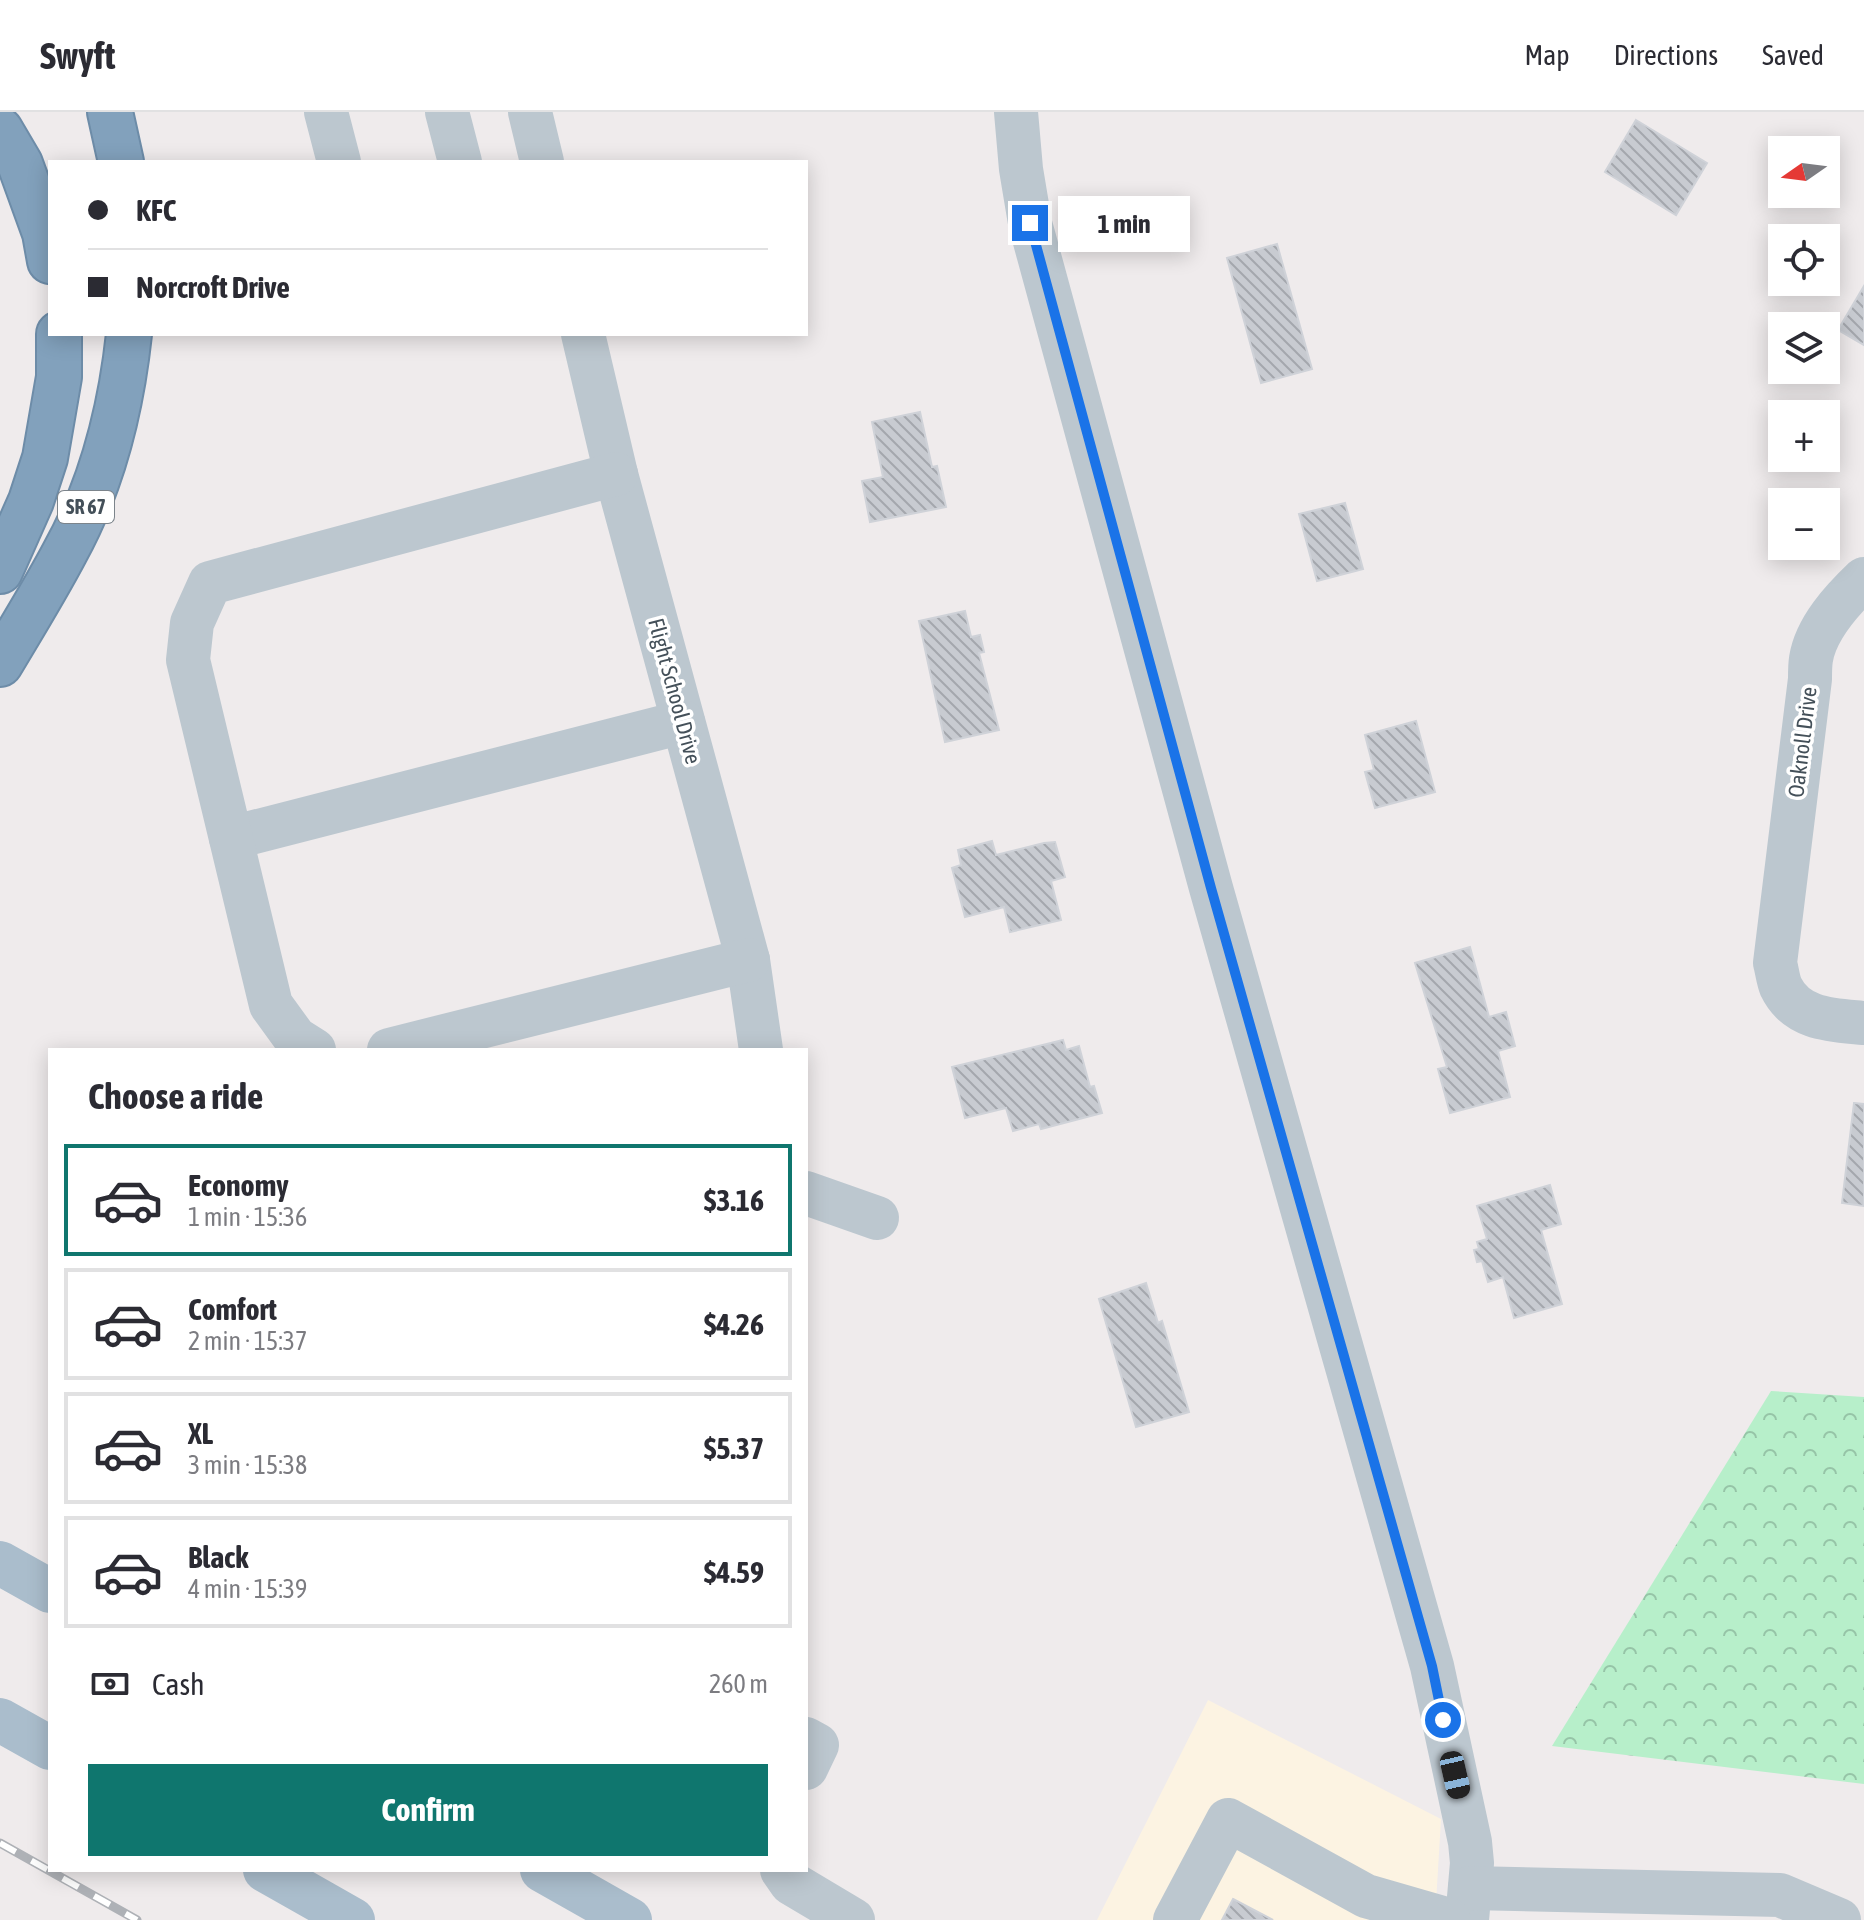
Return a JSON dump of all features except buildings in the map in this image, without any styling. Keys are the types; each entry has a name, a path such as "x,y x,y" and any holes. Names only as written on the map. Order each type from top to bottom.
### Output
{"highway":[{"path":"110,112 121,160"},
{"path":"0,130 20,164 48,250"},
{"path":"0,571 31,501 45,458 59,377 59,336"},
{"name":"SR 67","path":"0,664 66,551 97,481 122,391 129,336"}],"main road":[{"path":"0,1563 48,1590"},
{"path":"0,1720 48,1747"},
{"path":"269,1872 353,1920"},
{"path":"546,1872 630,1920"}],"street":[{"path":"326,112 338,160"},
{"path":"447,112 459,160"},
{"path":"530,112 542,160"},
{"path":"1016,112 1021,169 1034,238 1211,888 1432,1666 1470,1842 1472,1863 1462,1909"},
{"name":"Flight School Drive","path":"583,336 616,474 748,960 761,1048"},
{"path":"311,1048 295,1038 271,1005 188,660 192,623 210,583 616,474"},
{"name":"Oaknoll Drive","path":"1864,579 1842,601 1820,633 1811,658 1775,963 1782,989 1791,1002 1819,1018 1864,1023"},
{"path":"231,838 683,722"},
{"path":"397,1048 748,960"},
{"path":"808,1194 877,1218"},
{"path":"808,1740 817,1745 808,1764"},
{"path":"1175,1920 1228,1820 1360,1908 1627,1906 1780,1895 1839,1920"},
{"path":"1199,1920 1246,1830"},
{"path":"783,1872 791,1883 853,1920"}],"shaded area":[{"path":"1208,1700 1441,1819 1435,1920 1097,1920"}],"green space":[{"path":"1771,1391 1864,1397 1864,1784 1552,1746"}],"railway":[{"path":"0,1843 48,1870"},
{"path":"52,1872 137,1920"}],"route":[{"path":"1030,223 1211,888 1432,1666 1443,1720"}]}
